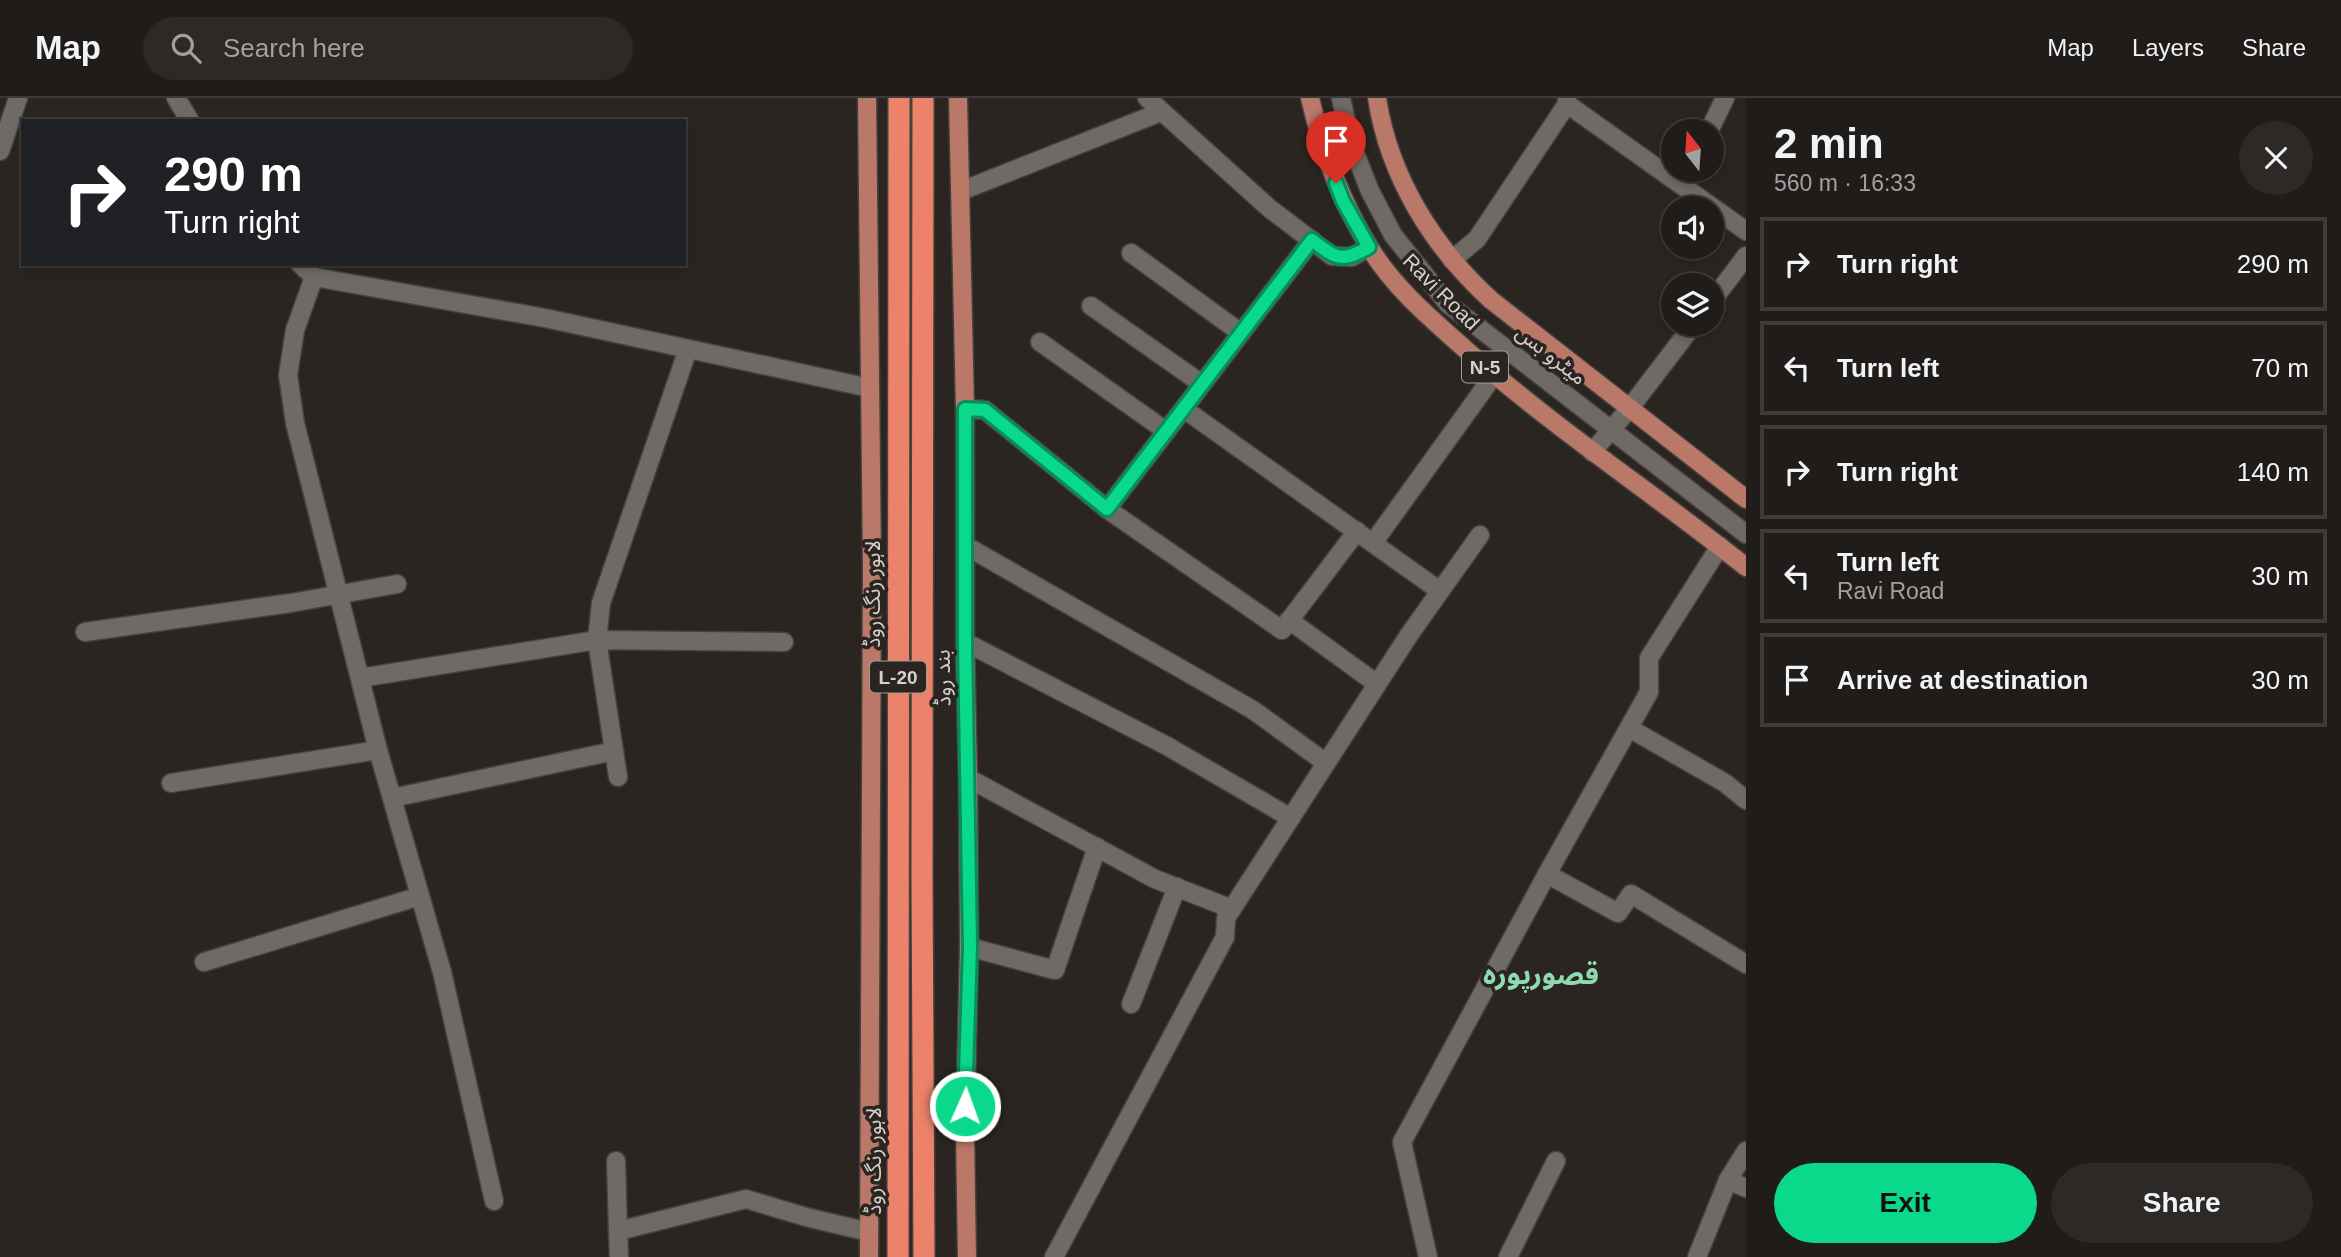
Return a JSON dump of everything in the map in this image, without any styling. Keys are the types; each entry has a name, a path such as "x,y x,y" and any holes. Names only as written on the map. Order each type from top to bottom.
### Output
{"highway":[{"name":"لاہور رنگ روڈ","path":"898,1257 899,98"},
{"name":"L-20","path":"923,98 924,1257"}],"main road":[{"path":"867,98 872,621 869,1257"},
{"name":"بند روڈ","path":"958,98 965,409 965,642 970,947 965,1133 967,1257"},
{"name":"Ravi Road","path":"1310,98 1322,146 1343,201 1369,247 1407,294 1494,375 1592,452 1746,566"},
{"name":"Ravi Road","path":"1377,98 1384,129 1409,195 1423,220 1452,260 1491,300 1746,499"}],"street":[{"path":"0,151 18,98"},
{"path":"176,98 189,119"},
{"path":"1147,98 1269,208 1332,256 1352,257 1369,247"},
{"name":"میٹرو بس","path":"1341,98 1351,143 1370,191 1393,235 1448,304 1746,534"},
{"path":"1715,119 1725,98"},
{"path":"1452,260 1478,239 1567,101 1661,162"},
{"path":"961,191 1161,112"},
{"path":"1691,182 1746,231"},
{"path":"1107,509 1312,240"},
{"path":"1131,253 1241,333"},
{"path":"1724,285 1746,256"},
{"path":"302,266 314,277 545,318 870,388"},
{"path":"314,277 295,330 288,375 295,422 377,750 442,972 494,1201"},
{"path":"1091,306 1202,384"},
{"path":"1592,452 1629,410 1685,336"},
{"path":"1040,342 1166,431"},
{"path":"618,777 597,640 601,604 688,349"},
{"path":"1373,543 1494,375"},
{"path":"965,409 985,410 1107,509 1282,630 1357,531"},
{"path":"1184,409 1440,591"},
{"path":"1054,1257 1226,937 1226,918 1377,684 1480,535"},
{"path":"966,546 1253,710 1326,763"},
{"path":"1428,1257 1402,1142 1649,692 1649,658 1720,546"},
{"path":"85,632 397,584"},
{"path":"1289,620 1377,684"},
{"path":"359,678 597,640 784,642"},
{"path":"965,642 1167,746 1291,818"},
{"path":"1629,728 1725,783 1746,800"},
{"path":"171,783 377,750"},
{"path":"392,797 614,751"},
{"path":"968,778 1155,879 1232,909"},
{"path":"970,947 1055,970 1097,847"},
{"path":"1547,874 1618,913 1631,894 1746,964"},
{"path":"1131,1004 1177,887"},
{"path":"204,962 420,896"},
{"path":"1697,1257 1728,1180 1746,1150"},
{"path":"616,1161 619,1257"},
{"path":"1508,1257 1556,1161"},
{"path":"1728,1180 1746,1188"},
{"path":"618,1231 746,1199 869,1232"}],"district":[{"name":"قصورپورہ","path":"1541,974"}],"route":[{"path":"965,1106 970,947 965,642 965,409 985,410 1107,509 1312,240 1332,256 1341,258 1352,257 1369,247 1336,183"}]}
